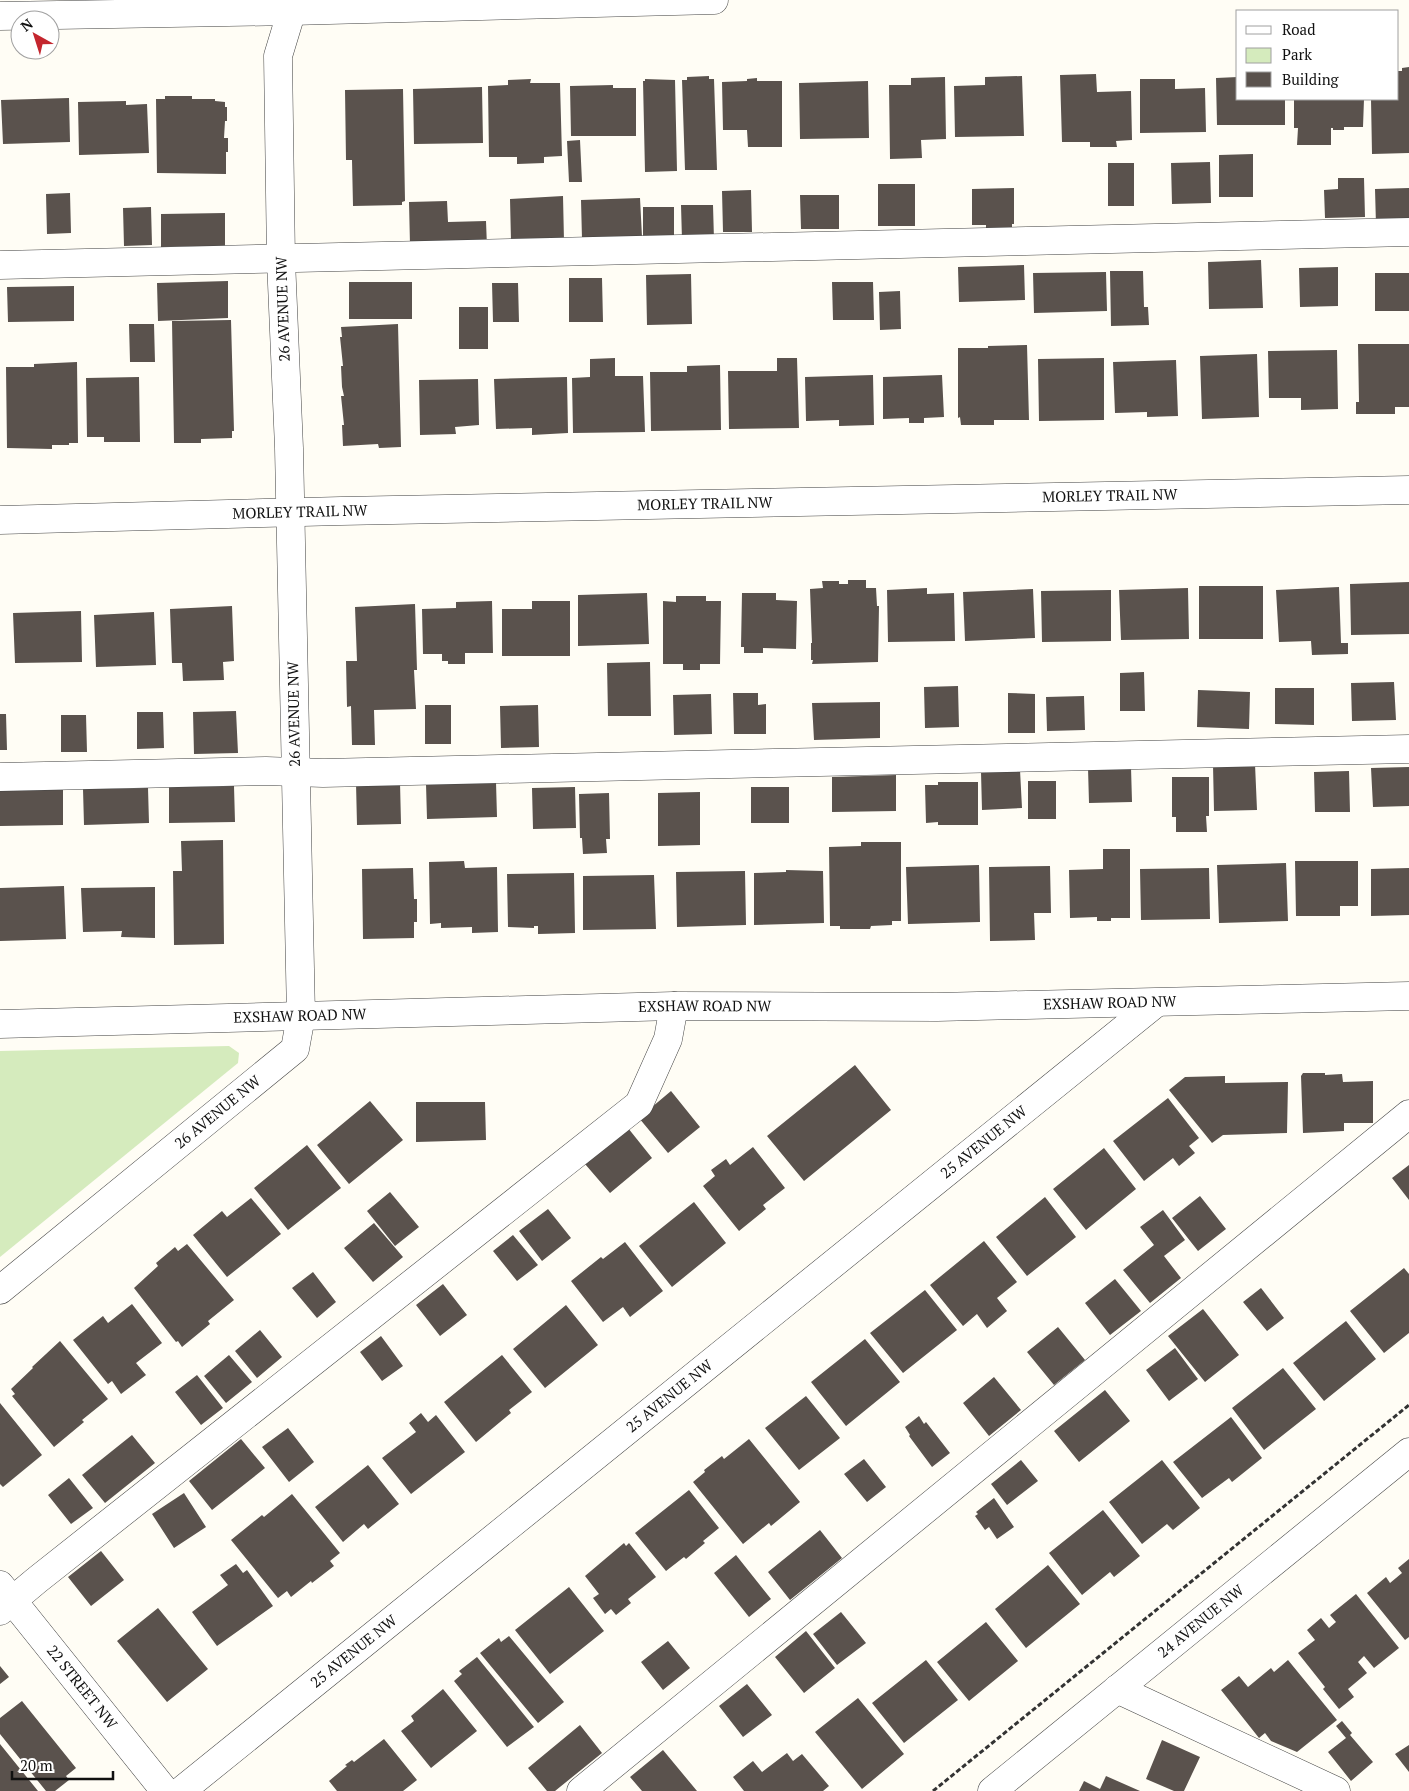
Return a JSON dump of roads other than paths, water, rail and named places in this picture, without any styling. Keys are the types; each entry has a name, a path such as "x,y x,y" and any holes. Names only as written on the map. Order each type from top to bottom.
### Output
{"street":[{"path":"0,16 293,6 714,0"},
{"name":"26 AVENUE NW","path":"0,1290 295,1049 300,1016 296,771 289,448 281,260 278,56 293,6"},
{"path":"0,265 281,260 1409,232"},
{"name":"MORLEY TRAIL NW","path":"0,520 290,512 1409,490"},
{"path":"0,777 266,770 323,773 1409,748"},
{"name":"EXSHAW ROAD NW","path":"0,1024 674,1006 937,1006 1156,1003 1409,996"},
{"name":"25 AVENUE NW","path":"181,1791 1156,1003"},
{"path":"4,1599 639,1104 668,1038 674,1006"},
{"path":"581,1791 1409,1114"},
{"name":"24 AVENUE NW","path":"992,1791 1409,1452"},
{"name":"22 STREET NW","path":"4,1599 165,1791"},
{"path":"1117,1689 1336,1791"}]}
